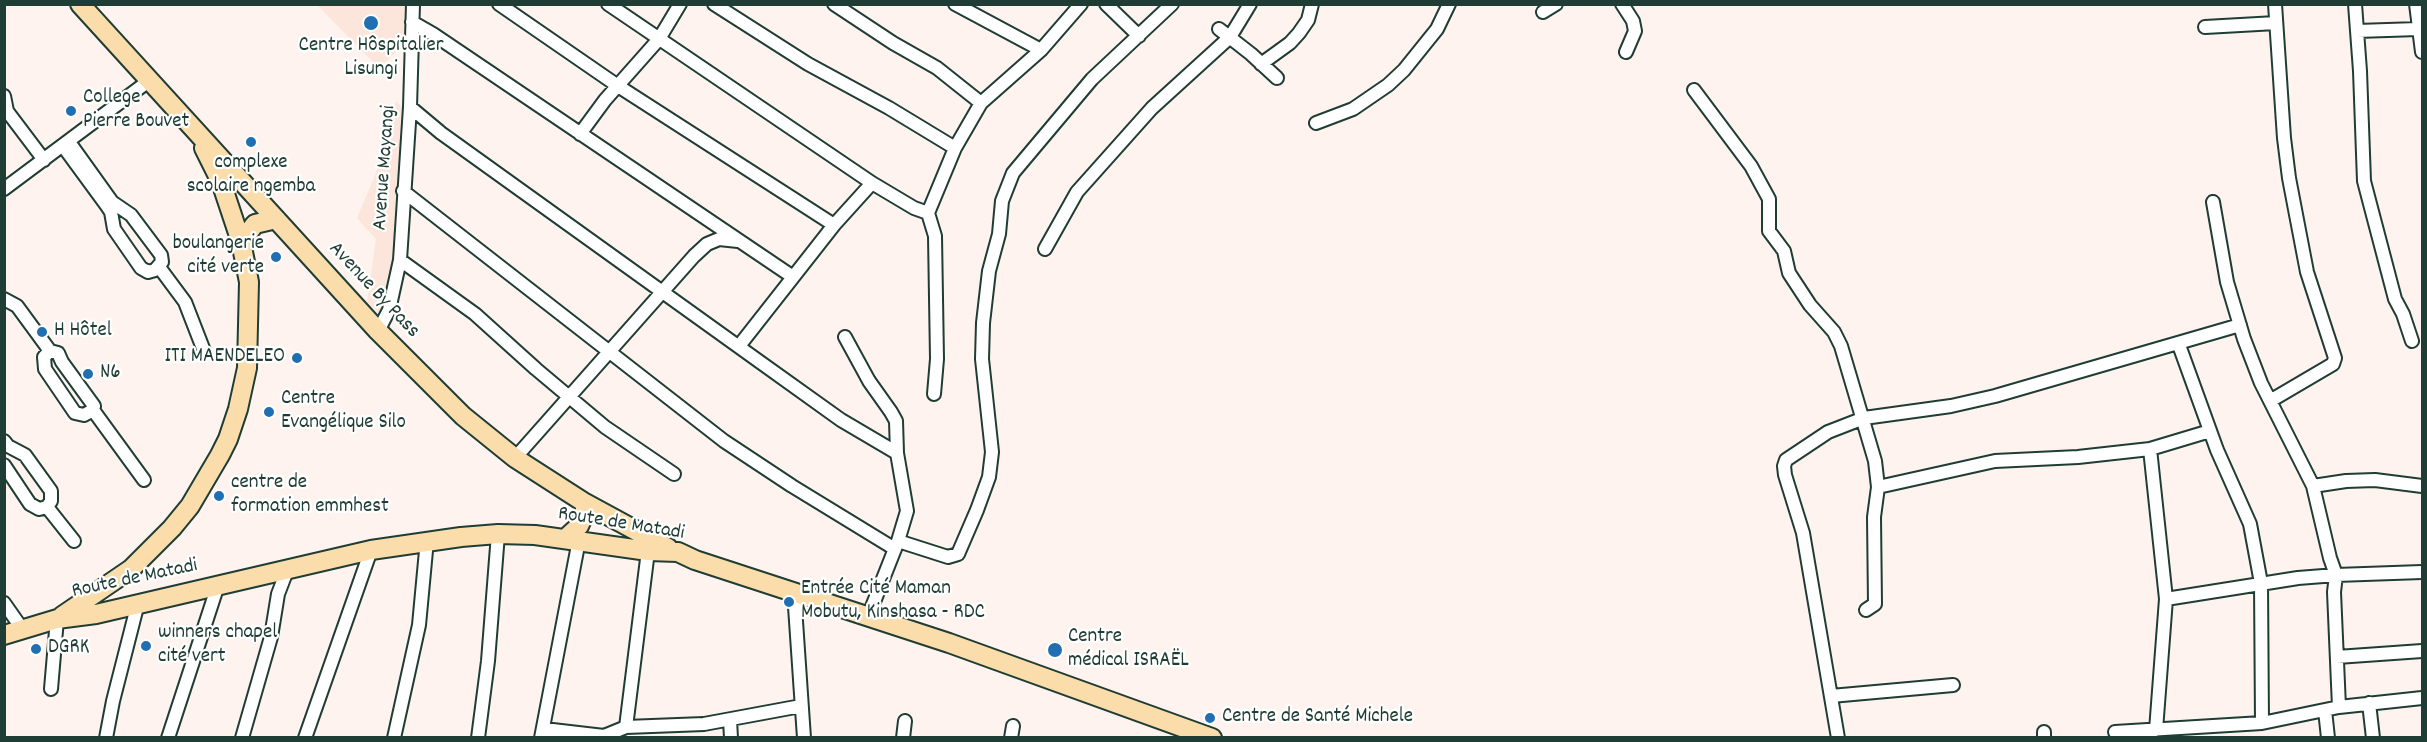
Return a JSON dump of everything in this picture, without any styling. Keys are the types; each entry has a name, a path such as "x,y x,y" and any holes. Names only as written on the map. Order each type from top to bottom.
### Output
{"highway":[{"name":"Avenue By Pass","path":"80,4 378,331 463,416 515,458 585,504 678,552"},
{"path":"57,619 131,569 154,549 190,506 228,439 238,409 247,368 249,282 241,242 221,182 195,130"},
{"path":"241,242 255,224 276,219"},
{"path":"572,539 585,513 585,504"},
{"name":"Route de Matadi","path":"4,635 57,619 96,614 288,568 427,540 498,534 572,539 648,551 678,552 949,643 1211,737"}],"street":[{"name":"Avenue Mayangi","path":"378,331 389,310 400,260 410,107 413,4"},
{"path":"499,4 618,86 834,225"},
{"path":"608,4 872,183 914,208 928,213"},
{"path":"580,134 659,39 681,4"},
{"path":"714,4 808,64 956,148"},
{"path":"834,4 893,44 937,68 981,103"},
{"path":"955,4 1041,50"},
{"path":"934,394 937,359 935,236 928,213 956,148 981,103 1041,50 1081,4"},
{"path":"1106,4 1139,36"},
{"path":"403,191 724,441 792,486 896,545 948,557 958,554 989,477 991,428 982,359 983,323 989,271 999,234 1002,201 1013,172 1092,79 1172,4"},
{"path":"1045,249 1077,192 1121,140 1169,92 1230,38 1250,4"},
{"path":"1261,64 1290,44 1308,20 1312,4"},
{"path":"1316,123 1353,109 1388,85 1404,70 1437,29 1449,4"},
{"path":"1543,12 1556,4"},
{"path":"1622,4 1633,21 1635,31 1633,42 1626,52"},
{"path":"2270,401 2333,364 2335,358 2307,272 2289,178 2275,4"},
{"path":"2355,4 2366,191 2395,299 2412,340"},
{"path":"2416,4 2422,52"},
{"path":"412,22 794,277"},
{"path":"2205,27 2276,23"},
{"path":"1219,29 1277,78"},
{"path":"2357,31 2418,29"},
{"path":"4,189 150,80"},
{"path":"1694,90 1734,141 1769,199 1769,231 1784,251 1792,280 1834,332 1841,346 1864,418 1875,461 1878,487 1874,517 1875,604 1866,610"},
{"path":"4,96 5,113 41,162"},
{"path":"410,107 441,133 841,420 897,453"},
{"path":"66,144 114,210 114,229 141,268 148,272 157,268 162,262 161,255 143,230 126,210 114,210"},
{"path":"739,346 834,225 872,183"},
{"path":"2213,202 2227,282 2240,325 2253,363 2270,401 2313,486 2336,575 2334,592 2339,707"},
{"path":"515,458 707,244 719,239 739,241"},
{"path":"400,260 475,314 605,427 674,474"},
{"path":"157,268 177,301"},
{"path":"157,268 184,302 204,351"},
{"path":"4,301 16,306 48,353 45,369 75,412 90,412"},
{"path":"1838,738 1803,533 1784,466 1786,460 1828,432 1864,418 1950,406 1995,396 2179,345 2240,325"},
{"path":"845,337 869,381 896,422 897,453 907,511 868,617"},
{"path":"2179,345 2210,431 2250,524 2261,583 2262,723"},
{"path":"48,353 57,353 94,405 90,412"},
{"path":"90,412 141,482"},
{"path":"1878,487 1995,461 2078,457 2150,449 2210,431"},
{"path":"4,465 30,504 39,509 47,507 51,501 51,491 25,455 6,445"},
{"path":"2150,449 2166,599 2156,730"},
{"path":"2313,486 2374,480 2422,486"},
{"path":"47,507 74,541"},
{"path":"478,738 488,661 498,534"},
{"path":"572,539 542,733 604,737 626,727 669,731 801,706"},
{"path":"394,738 419,625 427,540"},
{"path":"305,738 371,550"},
{"path":"626,727 648,551"},
{"path":"242,738 272,637 278,594 288,568"},
{"path":"2166,599 2261,583 2336,575 2422,572"},
{"path":"168,738 218,585"},
{"path":"794,592 804,738"},
{"path":"4,603 23,630"},
{"path":"106,738 113,700 138,603"},
{"path":"51,689 57,619"},
{"path":"2337,657 2422,651"},
{"path":"1831,696 1953,685"},
{"path":"2115,732 2262,723 2339,707 2422,698"},
{"path":"2369,703 2373,738"},
{"path":"2325,710 2328,738"},
{"path":"730,720 731,738"},
{"path":"903,738 905,721"}],"shaded area":[{"name":"Centre Hôspitalier Lisungi","path":"317,5 408,5 406,41 396,41 395,53 379,68"},
{"path":"396,101 405,111 396,259 381,315 367,302 376,239 357,218 376,173"}],"place":[{"name":"Centre Hôspitalier Lisungi","path":"371,23"},
{"name":"College Pierre Bouvet","path":"71,111"},
{"name":"complexe scolaire ngemba","path":"251,142"},
{"name":"boulangerie cité verte","path":"276,257"},
{"name":"H Hôtel","path":"42,332"},
{"name":"ITI MAENDELEO","path":"297,358"},
{"name":"N6","path":"88,374"},
{"name":"Centre Evangélique Silo","path":"269,412"},
{"name":"centre de formation emmhest","path":"219,496"},
{"name":"Entrée Cité Maman Mobutu, Kinshasa - RDC","path":"789,602"},
{"name":"winners chapel cité vert","path":"146,646"},
{"name":"DGRK","path":"36,649"},
{"name":"Centre médical ISRAËL","path":"1055,650"},
{"name":"Centre de Santé Michele","path":"1210,718"}]}
